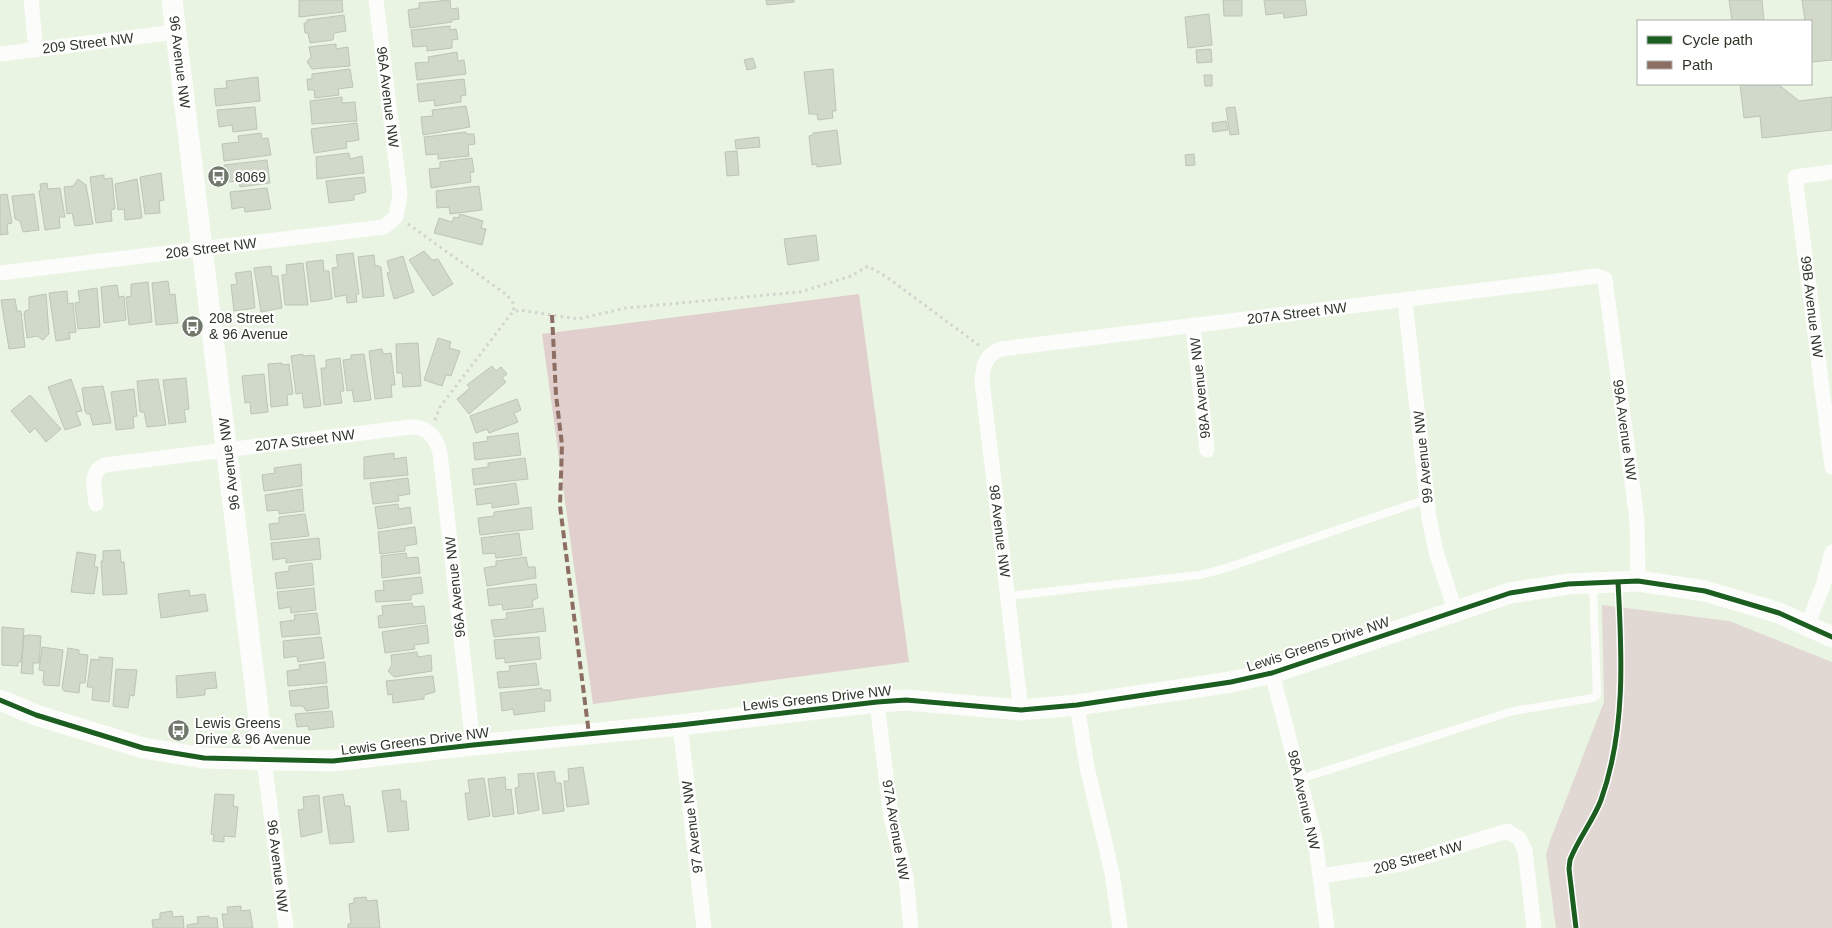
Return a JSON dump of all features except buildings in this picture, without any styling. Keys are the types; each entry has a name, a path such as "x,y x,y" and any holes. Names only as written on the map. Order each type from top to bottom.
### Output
{"street":[{"path":"31,0 36,50"},
{"name":"96 Avenue NW","path":"172,0 286,928"},
{"name":"96A Avenue NW","path":"376,0 400,194 396,217"},
{"name":"209 Street NW","path":"0,54 176,32"},
{"name":"99B Avenue NW","path":"1832,172 1795,177 1832,468"},
{"name":"208 Street NW","path":"0,273 384,227 396,217"},
{"name":"207A Street NW","path":"990,354 1009,348 1597,276 1605,279"},
{"name":"99A Avenue NW","path":"1605,279 1637,520 1638,581"},
{"name":"99 Avenue NW","path":"1406,300 1428,499 1436,552 1455,610"},
{"name":"98A Avenue NW","path":"1193,326 1207,450"},
{"name":"98 Avenue NW","path":"990,354 983,366 982,381 1021,710"},
{"name":"207A Street NW","path":"96,504 93,476 99,468 411,427 423,428 430,432"},
{"name":"96A Avenue NW","path":"430,432 435,438 440,453 473,745"},
{"path":"1807,625 1823,586 1832,552"},
{"name":"Lewis Greens Drive NW","path":"0,700 36,715 143,748 204,758 333,761 680,725 877,702 906,700 1021,710 1077,705 1222,683 1272,673 1510,593 1593,582 1638,581 1705,591 1734,598 1807,625 1832,637"},
{"name":"98A Avenue NW","path":"1272,673 1315,839 1327,928"},
{"name":"97A Avenue NW","path":"877,702 892,818 906,877 911,928"},
{"path":"1077,705 1091,788 1112,873 1120,928"},
{"name":"97 Avenue NW","path":"680,725 704,928"},
{"name":"208 Street NW","path":"1320,876 1395,865 1507,832 1515,834 1525,850 1534,928"}],"lane":[{"path":"1008,596 1199,575 1223,569 1428,499"},
{"path":"1300,779 1513,711 1597,695 1593,582"}],"path":[{"path":"396,217 507,295 513,303 514,311 440,408 430,432"},
{"path":"514,311 530,310 560,318 578,319 626,308 800,292 851,276 868,266 888,278 990,354"}],"shaded area":[{"path":"859,294 909,662 593,704 542,334"},
{"path":"1602,605 1729,621 1832,662 1832,928 1556,928 1546,855 1604,702"}],"marked path":[{"path":"552,315 556,395 562,445 560,506 589,734"}],"cycle path":[{"path":"0,700 36,715 143,748 204,758 333,761 680,725 877,702 906,700 1021,710 1077,705 1231,682 1272,673 1510,593 1568,584 1638,581 1705,591 1779,613 1832,637"},
{"path":"1576,928 1569,869 1570,860 1601,800 1615,747 1621,664 1618,582"}],"place":[{"name":"8069","path":"219,177"},
{"name":"208 Street & 96 Avenue","path":"193,326"},
{"name":"Lewis Greens Drive & 96 Avenue","path":"179,731"}]}
